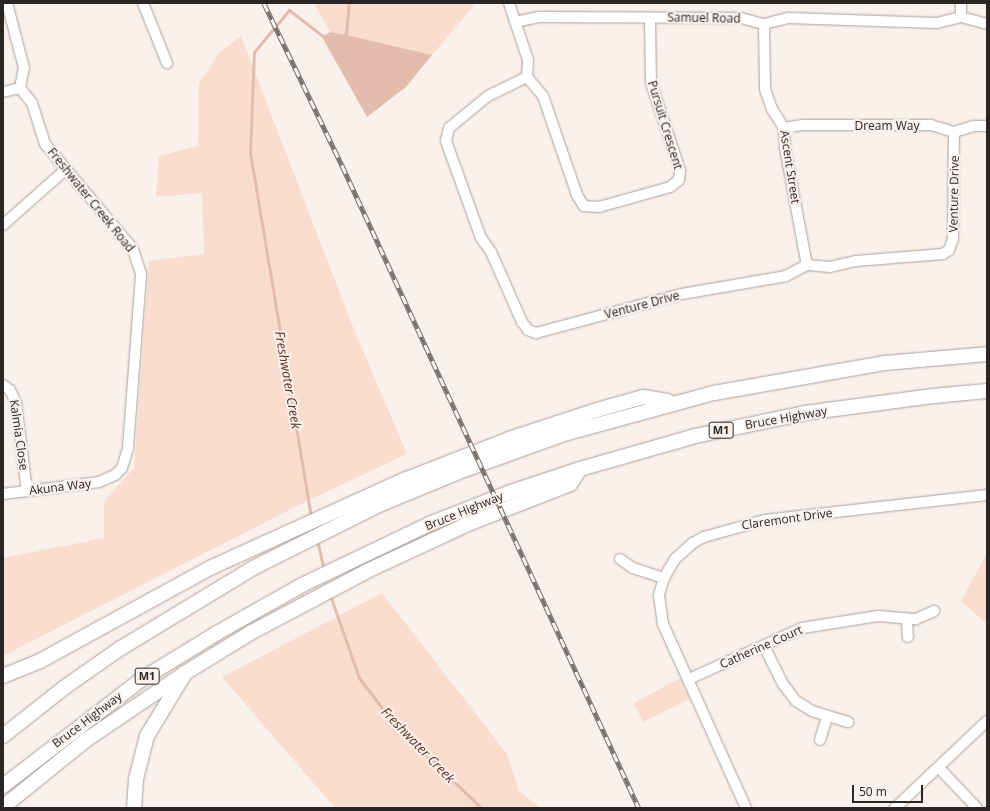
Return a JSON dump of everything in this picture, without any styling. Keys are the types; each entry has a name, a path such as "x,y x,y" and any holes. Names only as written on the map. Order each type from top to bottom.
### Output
{"highway":[{"path":"3,736 65,687 120,648 185,608 294,546 353,517 502,455 673,402 825,372 987,354"},
{"name":"Bruce Highway","path":"3,786 142,679 304,584 363,554 501,496 580,468 695,436 767,420 872,404 987,391"},
{"path":"3,676 40,661 181,582 349,503 503,441 597,410 643,397 673,402"},
{"path":"3,807 86,740 185,673 308,601 367,571 480,519 570,484 580,468"},
{"path":"134,808 136,779 147,736 185,673"}],"street":[{"path":"3,92 20,88 24,68 7,3"},
{"path":"143,3 167,63"},
{"path":"509,3 528,60 527,77"},
{"path":"961,3 961,17"},
{"name":"Samuel Road","path":"515,22 539,17 741,18 764,24 788,18 937,23 961,17 987,24"},
{"name":"Pursuit Crescent","path":"527,77 545,99 577,195 584,206 599,207 670,187 679,180 680,170 651,83 650,18"},
{"name":"Ascent Street","path":"764,24 765,89 772,109 784,128 785,148 807,265"},
{"name":"Venture Drive","path":"527,77 488,96 453,124 446,137 481,238 491,252 528,330 541,333 682,294 786,276 807,265 830,267 856,261 940,255 949,250 953,240 954,132"},
{"name":"Freshwater Creek Road","path":"20,88 30,99 45,144 65,170 133,250 140,264 128,448 122,468 116,475"},
{"name":"Dream Way","path":"784,128 802,125 931,125 954,132"},
{"path":"954,132 971,127 987,126"},
{"path":"3,225 65,170"},
{"name":"Kalmia Close","path":"3,385 10,390 16,402 27,491"},
{"name":"Akuna Way","path":"3,494 99,482 116,475"},
{"name":"Claremont Drive","path":"746,808 663,624 659,595 664,578 675,559 693,543 739,526 784,517 987,496"},
{"path":"620,559 633,568 664,578"},
{"name":"Catherine Court","path":"689,680 802,628 818,624 878,616 916,620 934,611"},
{"path":"907,620 908,637"},
{"path":"764,646 788,693 812,711 827,717 848,722"},
{"path":"820,740 827,717"},
{"path":"895,808 987,721"},
{"path":"939,768 977,808"}],"shaded area":[{"path":"314,3 473,3 473,7 432,55 330,32"},
{"path":"330,32 432,55 406,87 367,117 322,37"},
{"path":"241,36 351,322 407,454 307,501 3,656 3,558 104,538 104,501 134,468 149,261 204,254 202,193 156,197 159,156 198,146 199,83 219,53"},
{"path":"987,553 987,624 961,601"},
{"path":"382,593 507,754 519,791 541,808 335,808 222,677"},
{"path":"680,678 690,699 643,722 634,703"}],"waterway":[{"name":"Freshwater Creek","path":"342,36 346,35 349,3"},
{"name":"Freshwater Creek","path":"311,517 250,154 254,52 289,10 324,37"},
{"name":"Freshwater Creek","path":"317,540 324,570"},
{"name":"Freshwater Creek","path":"330,595 359,678 393,722 481,808"}],"railway":[{"path":"264,3 342,165 639,808"}]}
